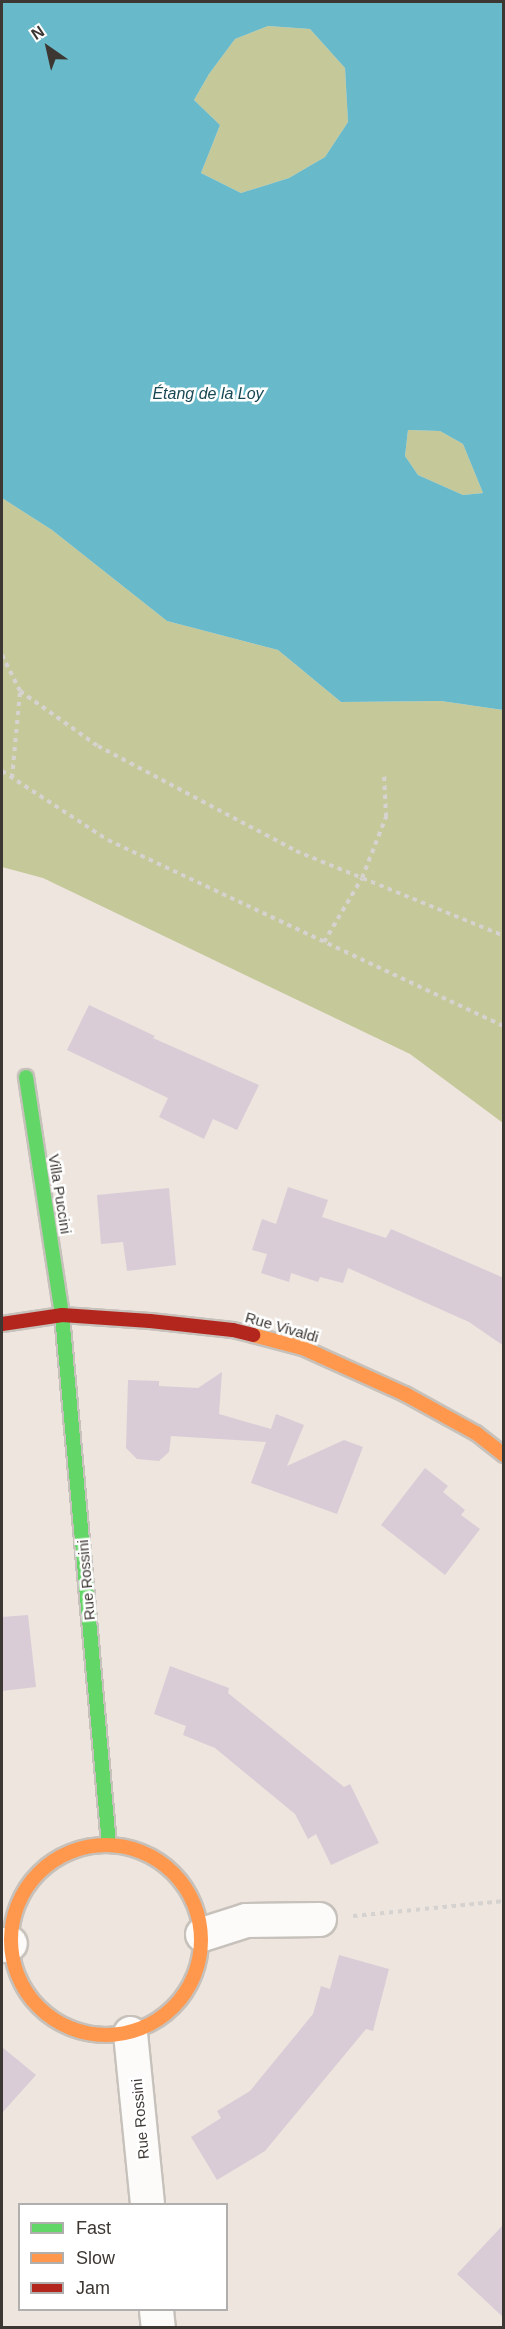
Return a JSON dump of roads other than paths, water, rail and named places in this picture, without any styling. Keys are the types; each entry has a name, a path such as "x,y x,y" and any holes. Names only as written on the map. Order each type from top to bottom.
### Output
{"street":[{"name":"Villa Puccini","path":"26,1077 62,1316"},
{"name":"Rue Vivaldi","path":"2,1324 62,1316 150,1321 233,1330 303,1348 405,1394 476,1433 504,1455"},
{"name":"Rue Rossini","path":"62,1316 109,1845"},
{"path":"109,1845 137,1849 162,1862 182,1881 196,1906 202,1934 198,1966 184,1996 160,2019 130,2033 102,2036 74,2031 49,2017 28,1997 6,1944 14,1913 28,1885 50,1862 78,1849 109,1845"},
{"path":"202,1934 246,1920 319,1919"},
{"name":"Rue Rossini","path":"130,2033 147,2203"},
{"path":"156,2311 158,2328"}],"water":[{"name":"Étang de la Loy","path":"2,2 503,2 503,710 441,701 341,702 278,650 167,621 52,530 2,498","holes":["268,26 310,29 345,68 348,122 325,157 289,178 241,193 201,173 220,125 194,100 209,74 235,39","408,430 440,431 463,444 483,493 463,495 418,475 405,456"]}]}
